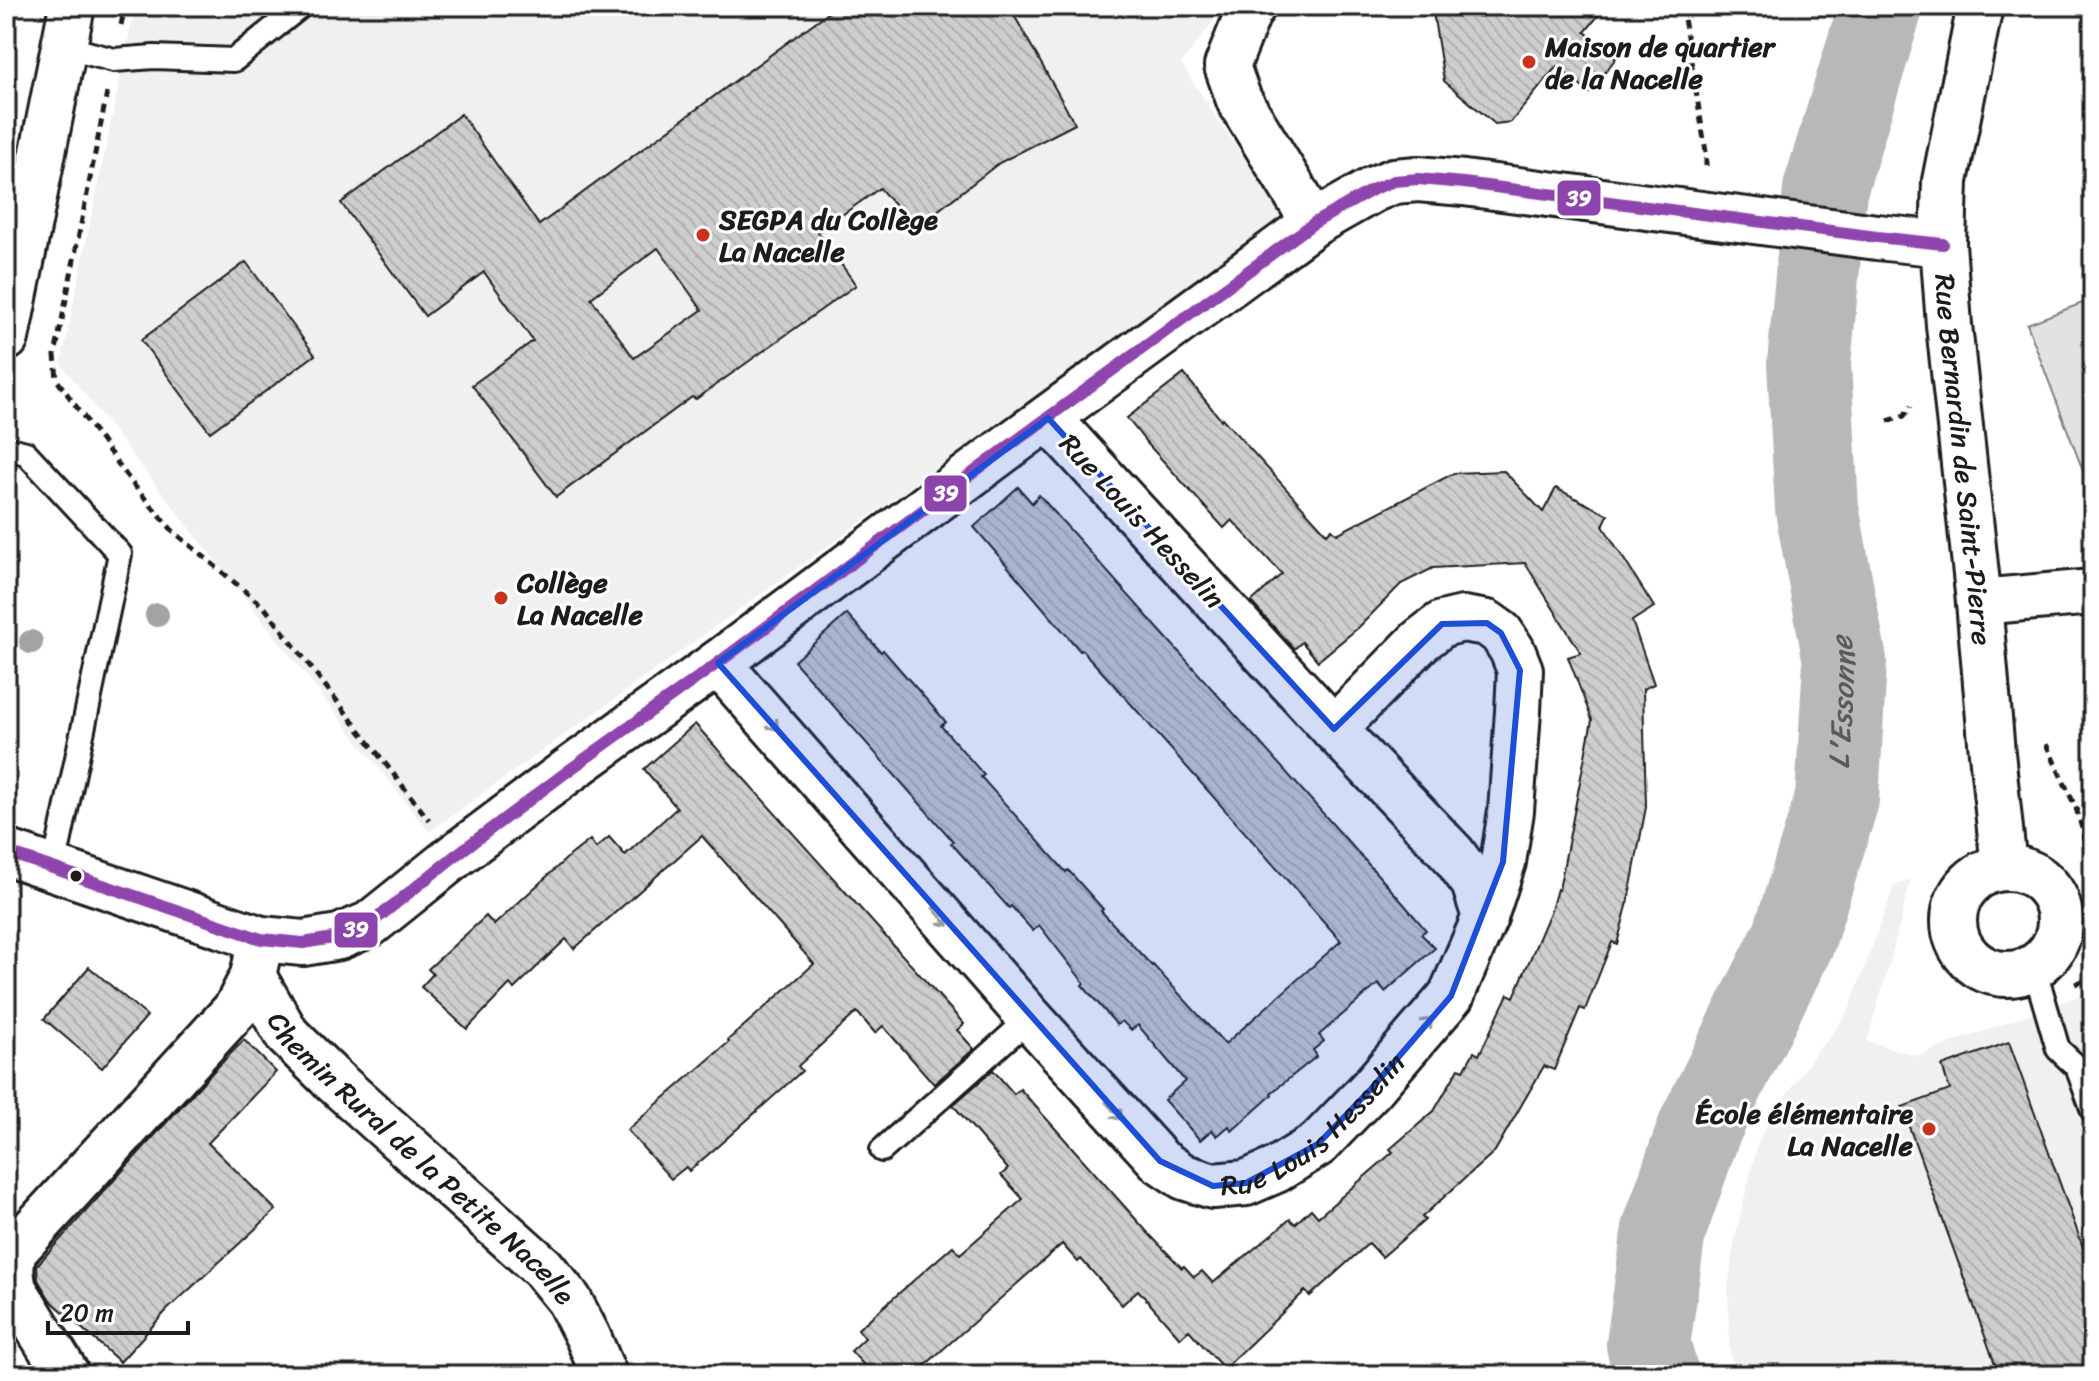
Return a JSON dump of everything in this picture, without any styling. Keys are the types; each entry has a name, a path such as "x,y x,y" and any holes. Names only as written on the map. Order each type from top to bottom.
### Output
{"street":[{"path":"1253,6 1227,66 1239,100 1314,223"},
{"name":"Rue Bernardin de Saint-Pierre","path":"1980,6 1945,181 1943,244 2004,867"},
{"path":"6,338 68,26"},
{"path":"6,852 54,867 257,958 303,943 339,937 370,924 568,771 1314,223 1394,181 1418,179 1464,183 1943,244"},
{"name":"Rue Louis Hesselin","path":"1048,418 1453,854 1474,883 1485,917"},
{"path":"1979,602 2093,592"},
{"name":"Rue Louis Hesselin","path":"718,663 1160,1161 1184,1177 1213,1186 1246,1183 1276,1170 1318,1144 1371,1089 1451,996 1485,917 1503,862 1511,811 1520,670 1501,633 1487,623 1463,619 1442,624 1420,641 1334,729"},
{"path":"2004,867 2023,869 2038,877 2051,890 2059,906 2061,923 2057,941 2047,956 2034,967 2017,974 1999,974 1982,969 1968,958 1958,944 1953,927 1954,909 1972,879 1987,870 2004,867"},
{"path":"67,1375 14,1289 10,1274 14,1251 236,1009 257,958"},
{"name":"Chemin Rural de la Petite Nacelle","path":"257,958 287,1035 543,1268 569,1300 604,1375"}],"lane":[{"path":"68,26 114,60 154,57 234,60 301,6"},
{"path":"6,448 26,453 120,554 54,867"},
{"path":"2034,967 2058,1049 2077,1067 2093,1111"},
{"path":"882,1150 1030,1018"}],"path":[{"path":"125,6 55,355 57,380 132,483 172,530 265,608 456,855"},
{"path":"1682,6 1706,152 1705,184"},
{"path":"2046,744 2076,808 2093,866"}],"highlighted area":[{"path":"1048,418 1334,729 1442,624 1487,623 1501,633 1520,670 1503,862 1451,996 1371,1089 1318,1144 1246,1183 1213,1186 1160,1161 718,663"}],"shaded area":[{"name":"Collège La Nacelle","path":"135,6 1225,6 1181,64 1284,219 429,832 61,364"},
{"path":"2093,299 2093,497 2027,324"},
{"name":"École élémentaire La Nacelle","path":"1911,879 1867,1041 1913,1055 1923,1055 2093,991 2093,1375 1738,1375 1730,1354 1728,1288 1735,1238 1757,1145 1767,1124 1816,1052 1849,1010 1894,886"}],"building":[{"path":"837,6 1009,6 1075,124 999,163 914,229 880,188 818,232 856,285 696,399 692,397 556,497 472,385 533,341 484,272 425,316 341,203 461,114 539,225","holes":["658,248 702,310 634,358 591,298"]},
{"name":"Maison de quartier de la Nacelle","path":"1432,6 1606,6 1585,32 1616,58 1589,93 1557,66 1511,122 1495,124 1444,81"},
{"path":"246,262 315,355 210,432 141,340"},
{"path":"1184,374 1221,420 1327,534 1332,529 1337,534 1454,473 1504,471 1543,512 1556,488 1608,515 1603,526 1654,607 1632,621 1654,684 1643,689 1646,807 1617,944 1612,942 1585,1010 1580,1008 1554,1070 1544,1066 1495,1151 1422,1217 1425,1220 1382,1257 1369,1243 1310,1296 1305,1291 1224,1369 1189,1330 1180,1338 1138,1290 1122,1305 1081,1259 1078,1262 1062,1244 914,1375 873,1375 851,1351 865,1338 858,1329 953,1246 960,1254 1023,1199 1001,1175 1008,1169 953,1105 993,1070 1014,1094 1020,1089 1182,1268 1184,1266 1194,1277 1202,1271 1213,1283 1290,1219 1295,1224 1311,1209 1318,1217 1393,1152 1390,1149 1434,1111 1459,1068 1464,1070 1474,1052 1479,1055 1508,994 1514,997 1559,890 1592,720 1568,657 1581,653 1525,563 1433,568 1401,584 1359,627 1318,661 1302,642 1294,649 1251,602 1282,574 1232,520 1224,528 1127,418"},
{"path":"1018,487 1032,503 1039,495 1402,902 1426,930 1421,934 1435,948 1385,992 1378,984 1319,1035 1324,1041 1313,1050 1317,1056 1271,1093 1232,1131 1229,1126 1217,1136 1212,1130 1200,1140 1164,1100 1185,1081 1138,1025 1131,1030 1122,1021 1117,1025 1082,985 1084,983 1039,925 1033,931 1011,906 1009,908 794,661 847,614 946,722 941,726 984,775 981,777 1225,1044 1341,941 1123,695 1080,651 974,527"},
{"path":"695,724 964,1024 957,1030 974,1049 934,1084 883,1026 875,1033 857,1012 798,1066 802,1071 689,1171 686,1167 671,1179 627,1130 814,964 702,836 574,949 566,939 514,989 510,984 467,1029 421,987 433,974 428,969 486,916 494,925 590,840 596,848 609,837 625,855 677,808 644,769"},
{"path":"89,967 147,1016 102,1068 44,1019"},
{"path":"244,1040 276,1072 208,1143 276,1210 167,1310 120,1362 50,1300 38,1280 37,1265"},
{"path":"2009,1042 2093,1275 2093,1375 1999,1375 1902,1107 1950,1090 1942,1066"}],"waterway":[{"name":"L'Essonne","path":"1657,1375 1648,1345 1664,1230 1700,1127 1794,938 1837,799 1845,661 1817,509 1809,364 1825,190 1881,6"}],"transit line":[{"name":"39","path":"6,852 261,939 303,943 339,937 370,924 568,771 1314,223 1394,181 1418,179 1464,183 1943,244"}],"place":[{"name":"Maison de quartier de la Nacelle","path":"1529,62"},
{"name":"SEGPA du Collège La Nacelle","path":"703,235"},
{"name":"Collège La Nacelle","path":"501,598"},
{"name":"École élémentaire La Nacelle","path":"1929,1129"}]}
